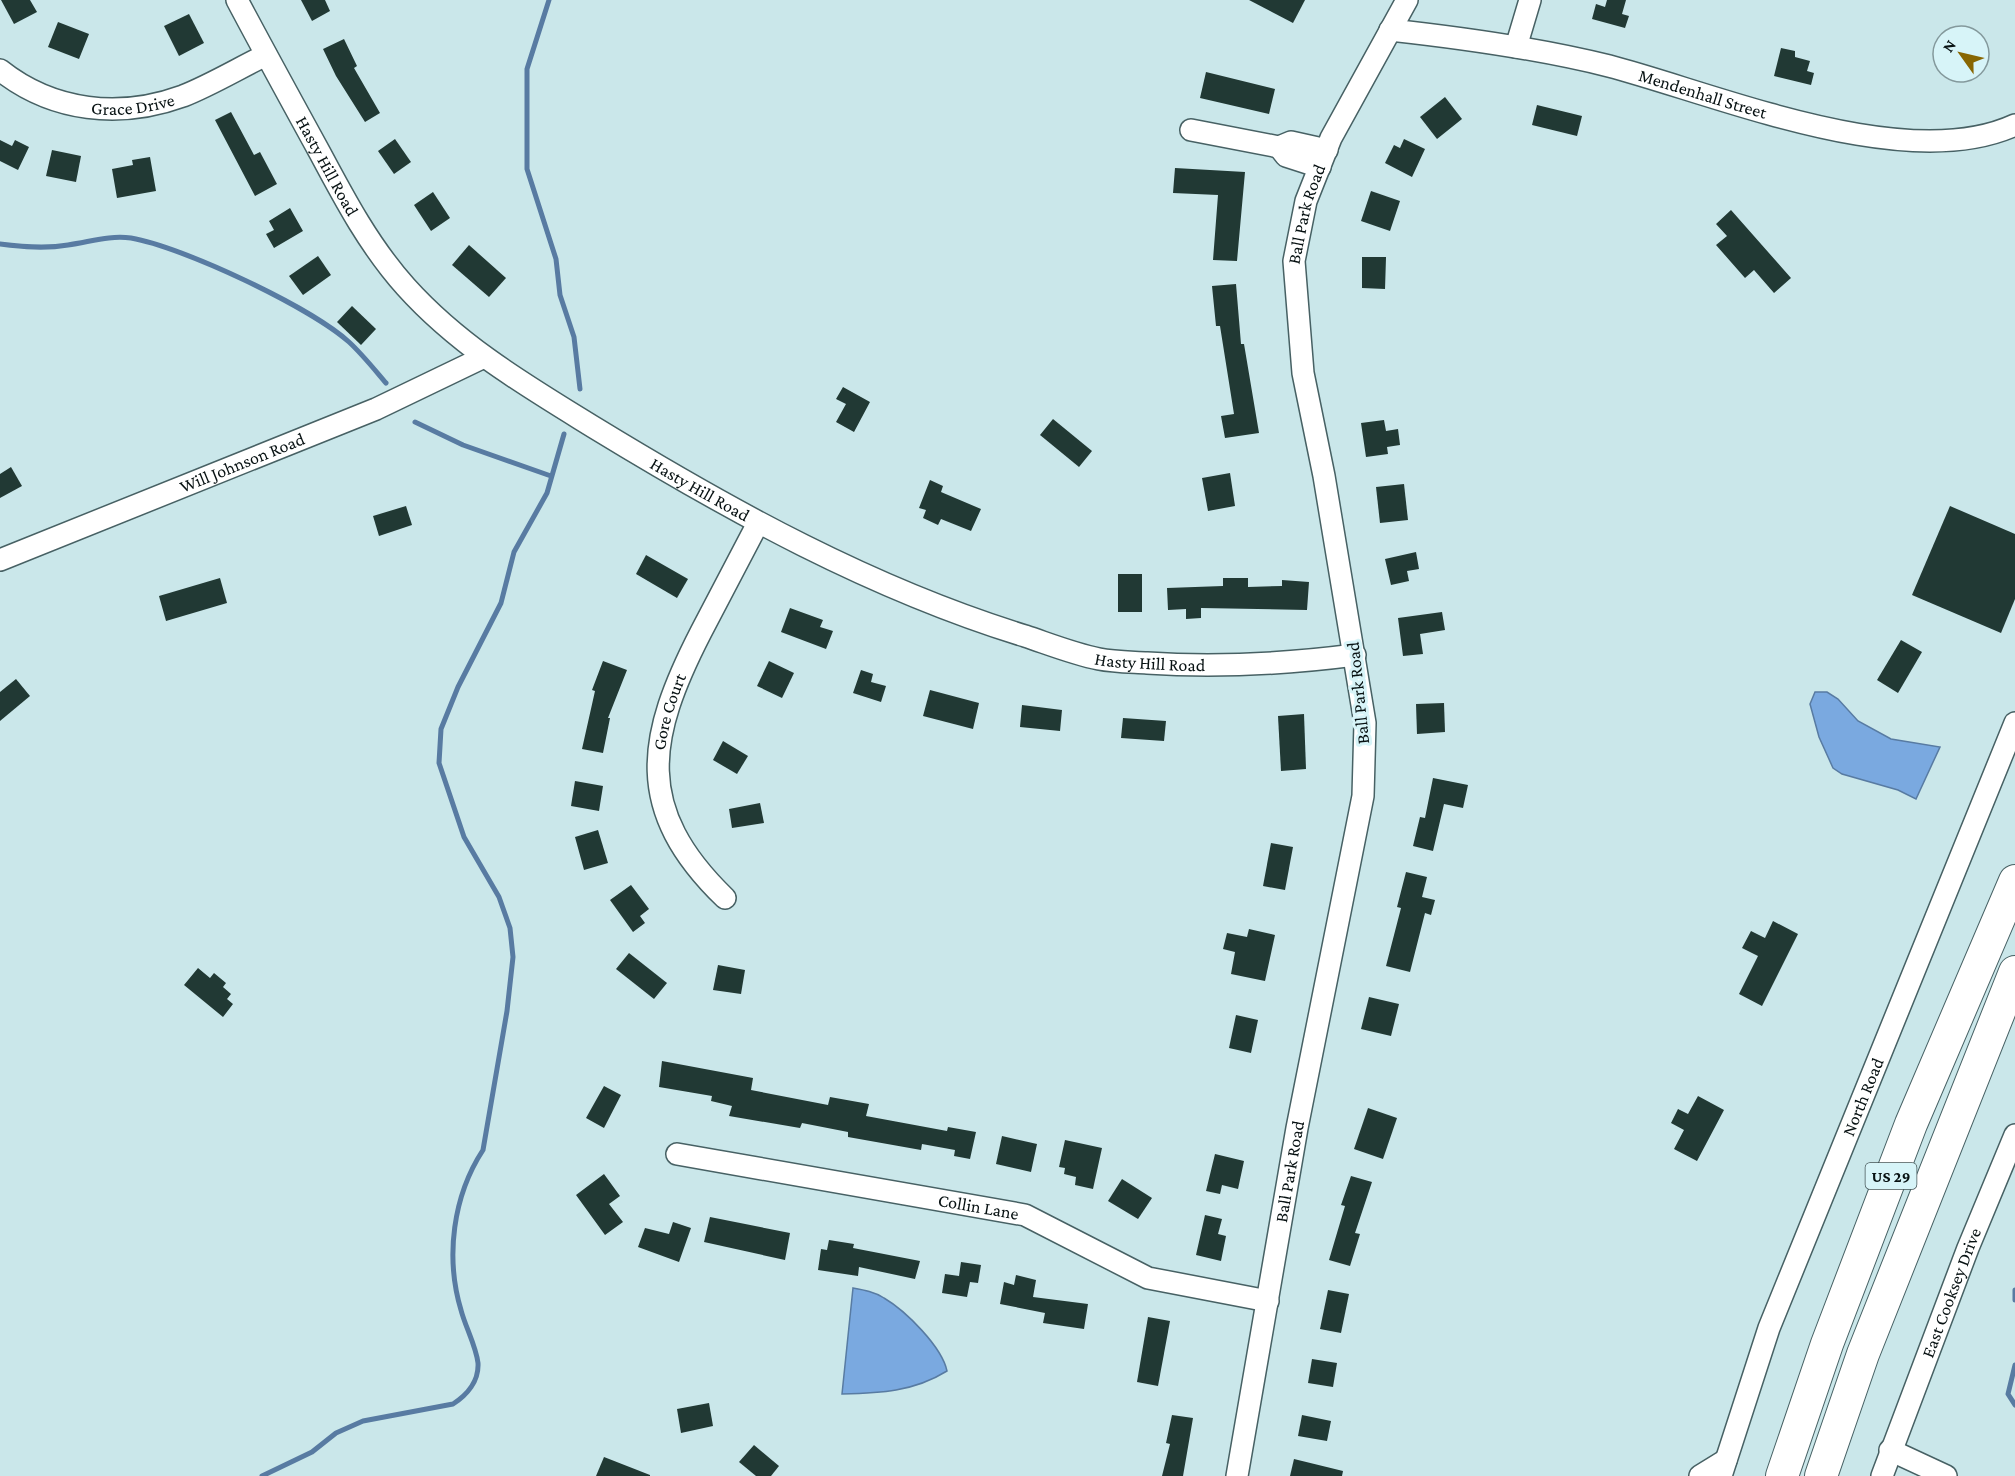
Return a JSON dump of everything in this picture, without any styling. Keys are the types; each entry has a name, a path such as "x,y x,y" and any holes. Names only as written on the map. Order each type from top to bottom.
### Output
{"highway":[{"name":"US 29","path":"1782,1476 1827,1344 1911,1124 2015,881"},
{"name":"US 29","path":"1821,1476 1863,1354 2015,972"}],"street":[{"name":"Hasty Hill Road","path":"237,0 348,206 383,261 428,311 482,358 626,446 758,523 855,571 961,616 1100,659 1190,666 1234,666 1277,665 1355,655"},
{"name":"Ball Park Road","path":"1237,1476 1297,1128 1363,796 1365,723 1355,655 1303,374 1294,261 1305,201 1323,159 1407,0"},
{"path":"1516,47 1530,0"},
{"name":"Mendenhall Street","path":"1390,30 1516,47 1608,66 1781,118 1868,136 1964,140 2015,125"},
{"name":"Grace Drive","path":"0,70 39,95 69,106 125,109 184,95 266,55"},
{"path":"1191,130 1279,147 1286,156 1323,159"},
{"name":"Will Johnson Road","path":"0,560 376,409 482,358"},
{"name":"Gore Court","path":"725,898 698,873 678,843 662,804 657,769 659,736 668,702 686,662 758,523"},
{"name":"North Road","path":"1724,1468 1769,1328 2015,723"},
{"name":"East Cooksey Drive","path":"1882,1476 1968,1248 2015,1135"},
{"name":"Collin Lane","path":"676,1155 1025,1215 1148,1278 1268,1301"},
{"path":"1890,1450 1946,1476"},
{"path":"1700,1476 1724,1468"}],"water":[{"path":"1815,692 1827,692 1838,699 1858,721 1891,739 1940,747 1916,799 1898,790 1842,774 1833,768 1819,737 1810,704"},
{"path":"853,1288 877,1294 893,1304 931,1341 947,1371 922,1383 896,1390 842,1394"}],"building":[{"path":"1,0 30,0 37,12 14,24"},
{"path":"301,0 325,0 330,11 312,21"},
{"path":"1249,0 1305,0 1293,23"},
{"path":"1607,0 1626,0 1622,14 1629,16 1625,28 1592,19 1596,4 1605,7"},
{"path":"189,14 204,43 179,56 164,26"},
{"path":"58,22 89,34 79,59 48,47"},
{"path":"344,39 357,66 354,68 380,113 365,122 336,76 323,49"},
{"path":"1781,48 1795,51 1795,57 1810,61 1807,71 1814,73 1811,85 1774,76"},
{"path":"1206,72 1275,89 1269,114 1200,98"},
{"path":"1445,97 1462,119 1437,139 1420,117"},
{"path":"1537,105 1582,116 1577,136 1532,125"},
{"path":"231,112 254,155 260,152 277,184 255,196 215,120"},
{"path":"395,139 411,162 394,174 378,151"},
{"path":"1404,139 1425,149 1412,177 1385,163 1394,145 1400,148"},
{"path":"0,140 12,146 15,140 29,147 18,170 0,161"},
{"path":"52,150 81,156 76,182 46,176"},
{"path":"150,157 156,191 117,198 112,169 133,165 132,160"},
{"path":"1175,168 1245,172 1237,261 1213,260 1218,195 1173,193"},
{"path":"1371,191 1400,201 1390,231 1361,221"},
{"path":"433,192 450,218 431,231 414,205"},
{"path":"290,208 303,231 274,248 266,234 274,230 269,221"},
{"path":"1731,210 1791,278 1774,293 1754,270 1745,278 1716,245 1727,236 1716,224"},
{"path":"469,245 506,278 489,297 452,265"},
{"path":"318,256 331,275 303,295 289,276"},
{"path":"1362,257 1386,257 1385,289 1362,288"},
{"path":"1236,284 1241,344 1244,344 1259,433 1225,438 1221,416 1234,414 1220,326 1216,326 1212,286"},
{"path":"352,306 376,329 361,345 337,322"},
{"path":"843,387 870,402 854,432 836,422 846,404 836,399"},
{"path":"1053,419 1092,451 1079,467 1040,435"},
{"path":"1384,420 1386,431 1398,429 1400,445 1387,447 1388,454 1366,457 1361,423"},
{"path":"11,467 22,486 0,498 0,474"},
{"path":"1230,473 1235,506 1208,511 1202,478"},
{"path":"930,480 943,486 941,492 981,509 971,531 941,519 938,525 923,518 926,510 919,508"},
{"path":"1404,484 1408,520 1380,523 1376,487"},
{"path":"406,506 412,525 379,536 373,516"},
{"path":"1950,506 2015,534 2015,599 2001,633 1912,595"},
{"path":"1416,552 1419,569 1407,571 1409,581 1391,585 1385,559"},
{"path":"646,555 688,579 677,598 636,574"},
{"path":"1118,574 1142,574 1142,612 1118,612"},
{"path":"220,578 227,603 166,621 159,596"},
{"path":"1223,578 1248,578 1248,587 1282,586 1282,580 1309,582 1307,610 1201,608 1201,618 1186,619 1186,609 1168,610 1167,588 1223,586"},
{"path":"790,608 823,620 820,627 833,631 826,649 781,632"},
{"path":"1442,612 1445,630 1420,634 1423,654 1403,656 1398,618"},
{"path":"1901,640 1922,652 1898,693 1877,680"},
{"path":"603,661 627,670 608,718 610,718 603,753 582,749 595,691 592,690"},
{"path":"769,661 794,673 782,698 757,686"},
{"path":"861,670 873,674 871,682 886,686 881,702 853,693"},
{"path":"16,679 30,696 0,721 0,692"},
{"path":"930,690 979,703 973,729 923,716"},
{"path":"1444,703 1445,732 1417,734 1416,704"},
{"path":"1022,705 1062,710 1060,731 1020,727"},
{"path":"1304,714 1306,769 1281,771 1278,716"},
{"path":"1123,718 1166,721 1164,741 1121,738"},
{"path":"723,741 748,756 737,774 713,760"},
{"path":"1433,778 1468,785 1463,808 1444,804 1433,851 1413,846 1420,817 1425,818"},
{"path":"575,781 603,786 599,811 571,806"},
{"path":"760,803 764,823 732,828 729,809"},
{"path":"598,830 608,863 584,870 575,837"},
{"path":"1271,843 1293,847 1285,890 1263,886"},
{"path":"1406,872 1427,877 1422,897 1435,900 1431,915 1425,913 1410,972 1386,966 1401,908 1397,907"},
{"path":"631,885 649,909 640,916 645,923 633,932 610,900"},
{"path":"1773,921 1798,934 1762,1006 1739,994 1758,956 1742,948 1751,931 1765,938"},
{"path":"1249,929 1275,935 1265,981 1231,974 1235,952 1223,949 1227,933 1247,937"},
{"path":"629,953 667,983 654,999 616,969"},
{"path":"718,965 745,970 741,994 713,990"},
{"path":"198,968 210,978 214,973 226,983 223,987 231,994 227,999 233,1004 223,1017 184,985"},
{"path":"1369,997 1399,1004 1391,1036 1361,1029"},
{"path":"1236,1015 1258,1020 1251,1053 1229,1048"},
{"path":"662,1061 753,1078 751,1090 828,1105 830,1097 869,1104 866,1116 947,1131 948,1127 976,1132 970,1159 954,1156 955,1150 922,1144 921,1150 848,1137 848,1132 802,1123 800,1128 729,1116 732,1106 711,1101 712,1096 659,1087"},
{"path":"604,1086 621,1095 604,1128 586,1118"},
{"path":"1698,1096 1724,1110 1697,1161 1674,1149 1684,1130 1671,1123 1678,1109 1688,1114"},
{"path":"1368,1108 1397,1118 1383,1159 1354,1149"},
{"path":"1002,1136 1037,1144 1031,1172 996,1164"},
{"path":"1065,1140 1102,1148 1093,1189 1075,1185 1076,1177 1064,1174 1065,1168 1059,1167"},
{"path":"1215,1154 1244,1161 1238,1189 1222,1185 1220,1194 1206,1191"},
{"path":"604,1174 620,1196 609,1204 623,1222 605,1235 576,1195"},
{"path":"1351,1176 1372,1182 1355,1233 1360,1234 1350,1266 1329,1260 1345,1206 1341,1205"},
{"path":"1122,1179 1152,1198 1138,1219 1108,1201"},
{"path":"1205,1215 1222,1219 1218,1234 1226,1236 1221,1261 1196,1255"},
{"path":"710,1217 790,1233 785,1260 704,1242"},
{"path":"673,1222 691,1228 679,1262 638,1247 645,1228 669,1234"},
{"path":"829,1240 854,1244 853,1248 920,1261 915,1279 859,1267 858,1276 818,1270 821,1249 827,1250"},
{"path":"961,1262 981,1265 978,1283 970,1282 967,1297 942,1293 945,1274 959,1276"},
{"path":"1016,1275 1036,1280 1033,1297 1088,1304 1084,1329 1043,1323 1045,1313 1000,1304 1004,1282 1014,1285"},
{"path":"1328,1290 1349,1294 1341,1333 1320,1329"},
{"path":"1148,1317 1170,1321 1158,1386 1137,1382"},
{"path":"1312,1359 1337,1363 1333,1387 1308,1383"},
{"path":"709,1403 713,1426 681,1433 677,1409"},
{"path":"1172,1415 1193,1418 1183,1476 1162,1476 1170,1444 1166,1443"},
{"path":"1302,1415 1331,1421 1327,1441 1298,1436"},
{"path":"754,1445 779,1466 771,1476 756,1476 739,1462"},
{"path":"604,1457 650,1475 650,1476 596,1476"},
{"path":"1294,1459 1343,1471 1342,1476 1290,1476"}],"waterway":[{"path":"549,0 527,69 527,169 556,259 560,295 574,337 580,389"},
{"path":"0,244 51,247 123,237 182,253 245,280 306,312 349,342 386,383"},
{"path":"415,422 463,445 551,476"},
{"path":"262,1476 312,1452 336,1433 363,1421 453,1404 467,1392 478,1370 477,1356 456,1290 453,1248 455,1227 465,1187 483,1150 507,1011 513,957 510,928 499,897 464,837 439,763 441,729 458,687 501,603 514,552 547,493 564,434"},
{"path":"2015,1290 2015,1300"},
{"path":"2015,1365 2008,1394 2015,1405"}]}
